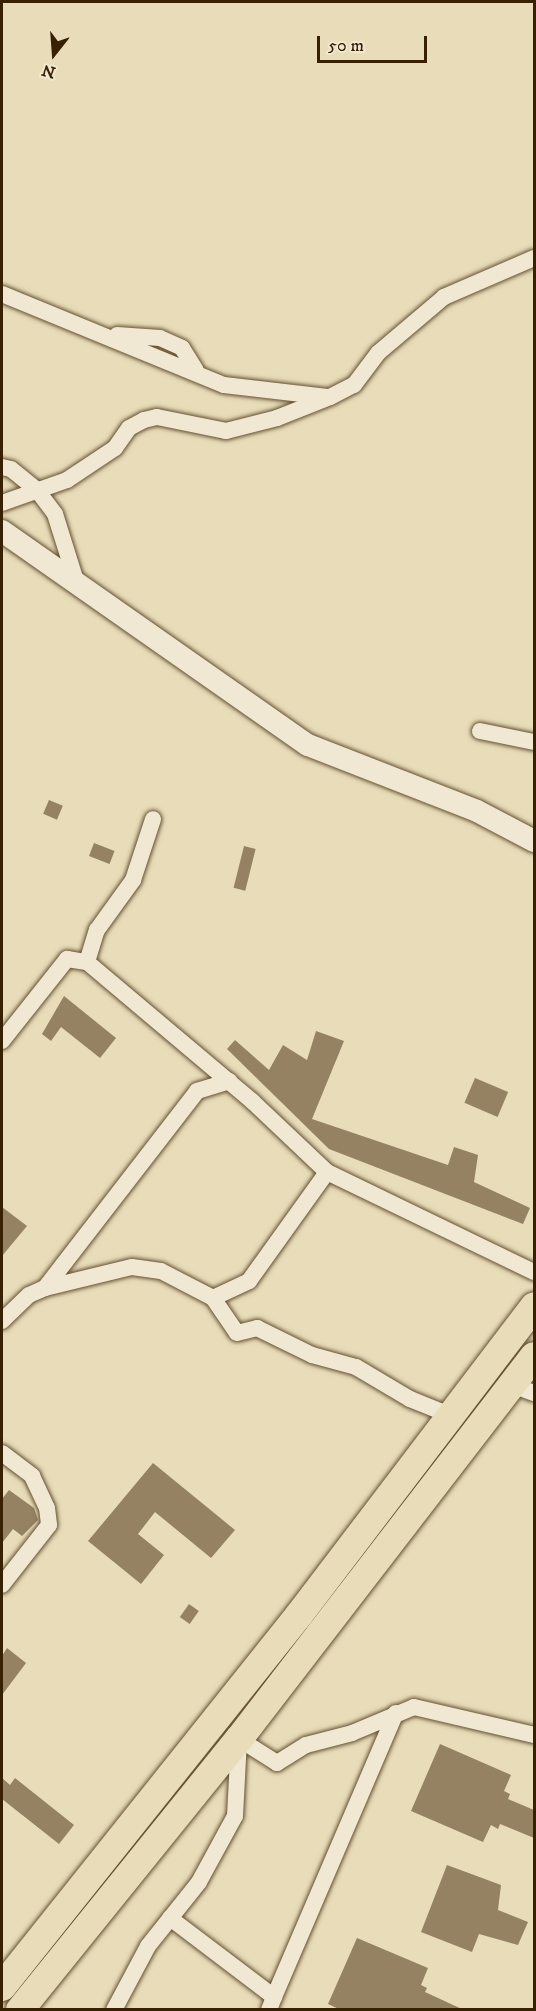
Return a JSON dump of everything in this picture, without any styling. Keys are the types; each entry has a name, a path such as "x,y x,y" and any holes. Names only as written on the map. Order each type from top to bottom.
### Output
{"highway":[{"path":"2,1987 452,1416 534,1306"},
{"path":"20,2010 523,1389 534,1356"}],"main road":[{"path":"2,531 308,745 477,811 534,841"}],"street":[{"path":"2,503 88,467 144,420 157,417 226,431 277,418 330,397 354,385 378,353 444,297 534,258"},
{"path":"2,294 105,334 160,338 182,348 196,370 224,385 330,397"},
{"path":"2,467 12,469 37,490 55,514 77,584"},
{"path":"480,731 534,742"},
{"path":"87,962 98,930 133,880 153,819"},
{"path":"2,1041 67,959 87,962 229,1081 327,1172 534,1272"},
{"path":"45,1288 197,1091 229,1081"},
{"path":"213,1298 249,1281 327,1172"},
{"path":"2,1321 30,1295 45,1288 132,1267 161,1271 213,1298 237,1333 256,1329 312,1355 357,1367 410,1399 452,1416"},
{"path":"2,1453 32,1476 48,1508 49,1525 2,1586"},
{"path":"114,2010 148,1946 200,1882 235,1816 239,1739 277,1763 306,1745 352,1733 414,1707 534,1735"},
{"path":"170,1918 272,2003 396,1713"}],"building":[{"path":"49,800 63,806 57,820 43,814"},
{"path":"94,843 115,851 110,864 89,856"},
{"path":"244,846 256,849 245,891 234,888"},
{"path":"64,996 116,1038 100,1058 61,1027 51,1041 42,1034"},
{"path":"316,1031 344,1041 312,1119 448,1165 454,1147 478,1155 474,1182 530,1208 523,1224 329,1149 227,1049 235,1040 269,1070 283,1045 307,1060"},
{"path":"475,1078 508,1092 498,1117 464,1103"},
{"path":"2,1207 27,1226 2,1256"},
{"path":"153,1463 235,1530 211,1558 155,1512 138,1534 164,1555 141,1584 88,1541"},
{"path":"9,1490 34,1508 38,1520 22,1536 13,1529 2,1543 2,1499"},
{"path":"189,1604 199,1611 190,1624 180,1617"},
{"path":"7,1648 26,1663 2,1695 2,1656"},
{"path":"440,1744 511,1775 504,1791 510,1794 508,1799 534,1810 534,1838 500,1824 498,1829 491,1825 483,1842 411,1811"},
{"path":"2,1778 10,1785 15,1778 74,1825 59,1844 2,1799"},
{"path":"447,1865 501,1885 498,1910 528,1922 518,1945 479,1934 472,1952 421,1932"},
{"path":"357,1938 428,1968 421,1985 427,1988 425,1992 464,2010 341,2010 328,2004"}]}
